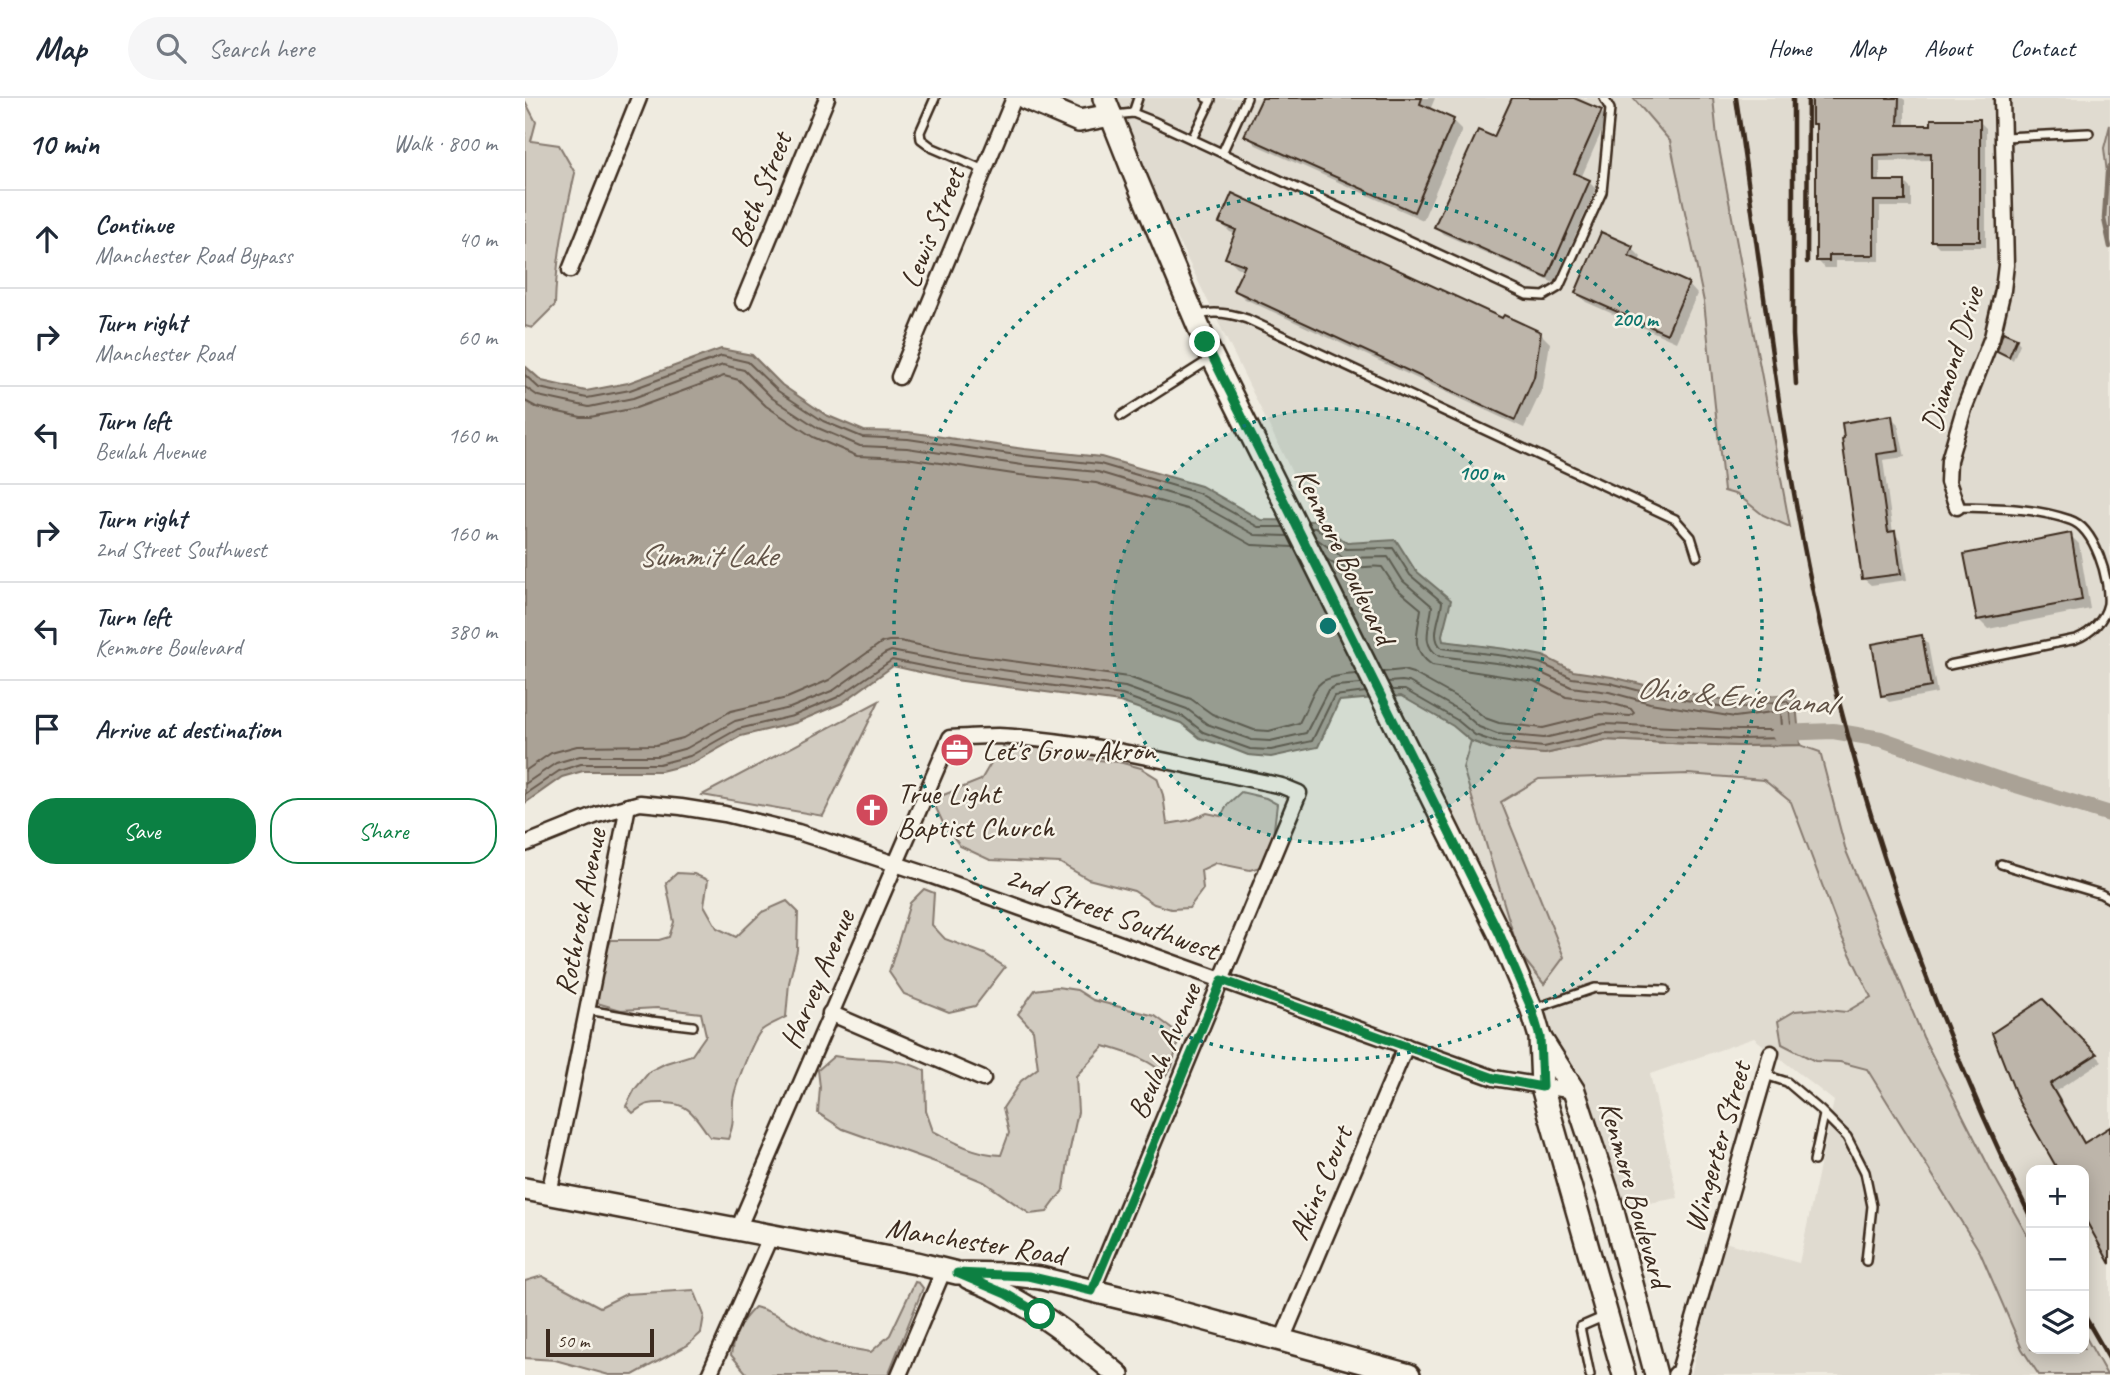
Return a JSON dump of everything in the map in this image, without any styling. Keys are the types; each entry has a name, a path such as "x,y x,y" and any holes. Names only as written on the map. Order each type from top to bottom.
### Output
{"main road":[{"path":"1025,98 1079,121 1107,106"},
{"name":"Kenmore Boulevard","path":"1107,106 1212,357 1500,935 1532,1010 1540,1037 1542,1087 1624,1375"},
{"name":"Kenmore Boulevard","path":"1540,1037 1574,1091 1610,1200 1656,1375"},
{"name":"Manchester Road","path":"525,1189 951,1271 1028,1276 1167,1309 1409,1375"},
{"path":"951,1271 1023,1303 1118,1375"}],"street":[{"path":"570,270 639,98"},
{"name":"Beth Street","path":"743,302 827,98"},
{"name":"Lewis Street","path":"899,377 1014,98"},
{"name":"Diamond Drive","path":"1957,508 1948,482 1949,460 1991,337 2003,290 2006,265 2002,98"},
{"name":"Harvey Avenue","path":"738,1229 950,738 997,736 1064,743 1282,786 1299,793"},
{"name":"Beulah Avenue","path":"1092,1291 1299,793"},
{"name":"2nd Street Southwest","path":"525,844 579,822 642,803 725,814 798,832 895,863 1494,1078 1574,1091"},
{"name":"Rothrock Avenue","path":"549,1193 628,806"},
{"path":"830,1013 983,1079"},
{"name":"Akins Court","path":"1282,1340 1406,1046"},
{"name":"Wingerter Street","path":"1675,1375 1679,1371 1771,1054"},
{"path":"709,1375 771,1235"},
{"path":"899,1375 951,1271"}],"lane":[{"path":"935,98 920,132 921,139 933,148 984,170"},
{"path":"1133,113 1138,98"},
{"path":"1192,139 1211,100 1206,98"},
{"path":"1221,153 1247,98"},
{"path":"1107,106 1133,113 1192,139 1527,295 1544,296 1559,287 1602,192 1610,109 1604,98"},
{"path":"2004,137 2089,133"},
{"path":"1194,316 1210,313 1233,314 1247,319 1611,488 1675,519 1691,537 1697,555"},
{"path":"1121,416 1212,357"},
{"path":"1949,665 2059,644 2086,635 2100,621 2107,607 2109,590 2099,551 2081,525 2020,509 1957,508"},
{"path":"2001,864 2110,899"},
{"path":"1532,1010 1595,988 1665,990"},
{"path":"587,1010 693,1026"},
{"path":"1765,1075 1787,1082 1847,1138 1865,1172 1872,1206 1866,1261"},
{"path":"1814,1161 1824,1115"},
{"path":"1590,1375 1580,1327 1607,1315"}],"shaded area":[{"path":"1117,98 2110,98 2110,1375 1691,1375 1721,1241 1799,1263 1834,1101 1754,1038 1650,1074 1678,1198 1621,1208 1347,585 1151,185"},
{"path":"1633,98 1713,98 1717,137 1790,527 1763,515 1738,495 1724,491 1704,302 1670,141"},
{"path":"525,101 536,122 531,141 559,145 575,173 559,255 555,305 532,328 525,326"},
{"path":"2110,125 2110,247 2104,219 2107,173 2104,148"},
{"path":"879,701 823,816 702,795"},
{"path":"1605,740 1738,746 1800,745 1820,752 1846,851 1923,1037 1991,1171 2026,1233 2026,1354 2089,1354 2089,1343 2107,1375 2039,1375 2022,1349 1980,1252 1867,1069 1840,1062 1815,1061 1782,1044 1778,1021 1795,1011 1817,1009 1846,1012 1871,997 1841,935 1791,802 1764,780 1688,774 1539,779 1501,802 1564,957 1544,984 1519,953 1463,768 1471,741 1493,749 1545,754"},
{"path":"1005,746 1037,746 1078,758 1119,762 1141,768 1157,778 1163,795 1167,824 1191,820 1207,813 1221,816 1228,804 1241,792 1266,798 1277,804 1273,837 1260,867 1250,870 1216,863 1201,870 1203,889 1189,908 1171,909 1154,904 1134,891 1088,879 1060,863 990,860 960,846 943,823 936,808 936,798 981,780 995,756"},
{"path":"677,873 694,874 708,880 704,905 717,928 736,937 762,912 787,901 798,912 797,950 789,983 786,1017 762,1030 744,1064 734,1095 728,1139 710,1137 696,1117 680,1106 664,1103 644,1105 633,1113 626,1106 635,1089 650,1071 692,1055 706,1035 701,1013 657,1008 621,1010 597,1003 602,962 611,940 659,940 669,937 674,922 666,883"},
{"path":"924,889 934,893 932,925 945,939 985,954 1005,967 975,1006 949,1012 904,994 889,972 910,903"},
{"path":"1057,987 1077,990 1093,1000 1155,1016 1173,1029 1177,1045 1172,1067 1165,1076 1145,1061 1104,1046 1076,1076 1078,1112 1064,1189 1047,1212 1030,1214 984,1182 843,1129 818,1113 818,1070 834,1056 902,1062 925,1071 926,1111 933,1131 974,1150 1001,1155 1009,1133 1003,1108 1021,1081 1038,1068 1033,1030 1018,1014 1035,990"},
{"path":"542,1276 600,1307 626,1294 694,1290 704,1315 701,1333 688,1345 633,1375 609,1375 555,1360 525,1358 525,1281"},
{"path":"915,1282 923,1288 888,1375 748,1375 731,1355 738,1329 755,1307 773,1313 827,1342 871,1352 890,1335"}],"water":[{"name":"Summit Lake","path":"721,349 752,355 782,385 826,415 864,431 908,432 1101,457 1201,486 1261,520 1318,521 1347,543 1396,540 1415,570 1451,600 1442,635 1443,641 1543,656 1573,671 1738,702 1764,696 1795,694 1800,745 1738,746 1605,740 1545,754 1493,749 1471,741 1453,726 1401,696 1339,701 1318,747 1271,757 1248,755 1200,738 1181,723 1120,702 955,680 893,666 842,703 795,723 741,736 693,763 661,771 583,771 562,777 525,803 525,366 542,381 586,391 628,383"}],"building":[{"path":"1262,98 1422,98 1420,104 1454,119 1414,212 1244,136"},
{"path":"1512,98 1574,98 1602,110 1574,173 1590,180 1547,278 1434,227 1478,130 1494,137"},
{"path":"1812,98 1899,98 1898,125 1931,125 1931,119 1980,119 1980,241 1931,241 1931,153 1874,155 1874,181 1905,181 1905,201 1874,201 1874,255 1829,255 1829,261 1816,261 1816,124 1812,124"},
{"path":"1232,193 1502,318 1504,315 1541,332 1534,377 1515,420 1233,290 1245,265 1225,258 1236,230 1219,223"},
{"path":"1601,232 1633,246 1629,256 1689,283 1667,334 1575,293"},
{"path":"2003,332 2017,338 2009,357 1997,351"},
{"path":"1892,415 1899,451 1877,454 1888,532 1895,531 1901,574 1862,579 1842,423"},
{"path":"2071,533 2082,600 1977,620 1964,554"},
{"path":"1922,635 1931,687 1881,696 1872,644"},
{"path":"2043,999 2097,1054 2050,1084 2084,1143 2110,1127 2110,1264 2089,1226 2089,1165 2055,1165 2019,1102 1992,1033"}],"waterway":[{"path":"2110,166 2107,173 2104,219 2110,247"},
{"name":"Ohio & Erie Canal","path":"1779,733 1833,731 1881,739 2110,814"}],"railway":[{"path":"1736,98 1794,493 1820,624 1839,701 1883,853 1908,927 1965,1074 2026,1208"},
{"path":"1793,98 1793,335 1796,384"},
{"path":"1807,262 1808,98"},
{"path":"2089,1324 2110,1360"}],"place":[{"name":"Let's Grow Akron","path":"957,750"},
{"name":"True Light Baptist Church","path":"872,810"}],"route":[{"path":"1040,1314 1006,1294 957,1273 1028,1276 1092,1291 1222,980 1494,1078 1542,1087 1540,1037 1532,1010 1500,935 1205,342"}]}
